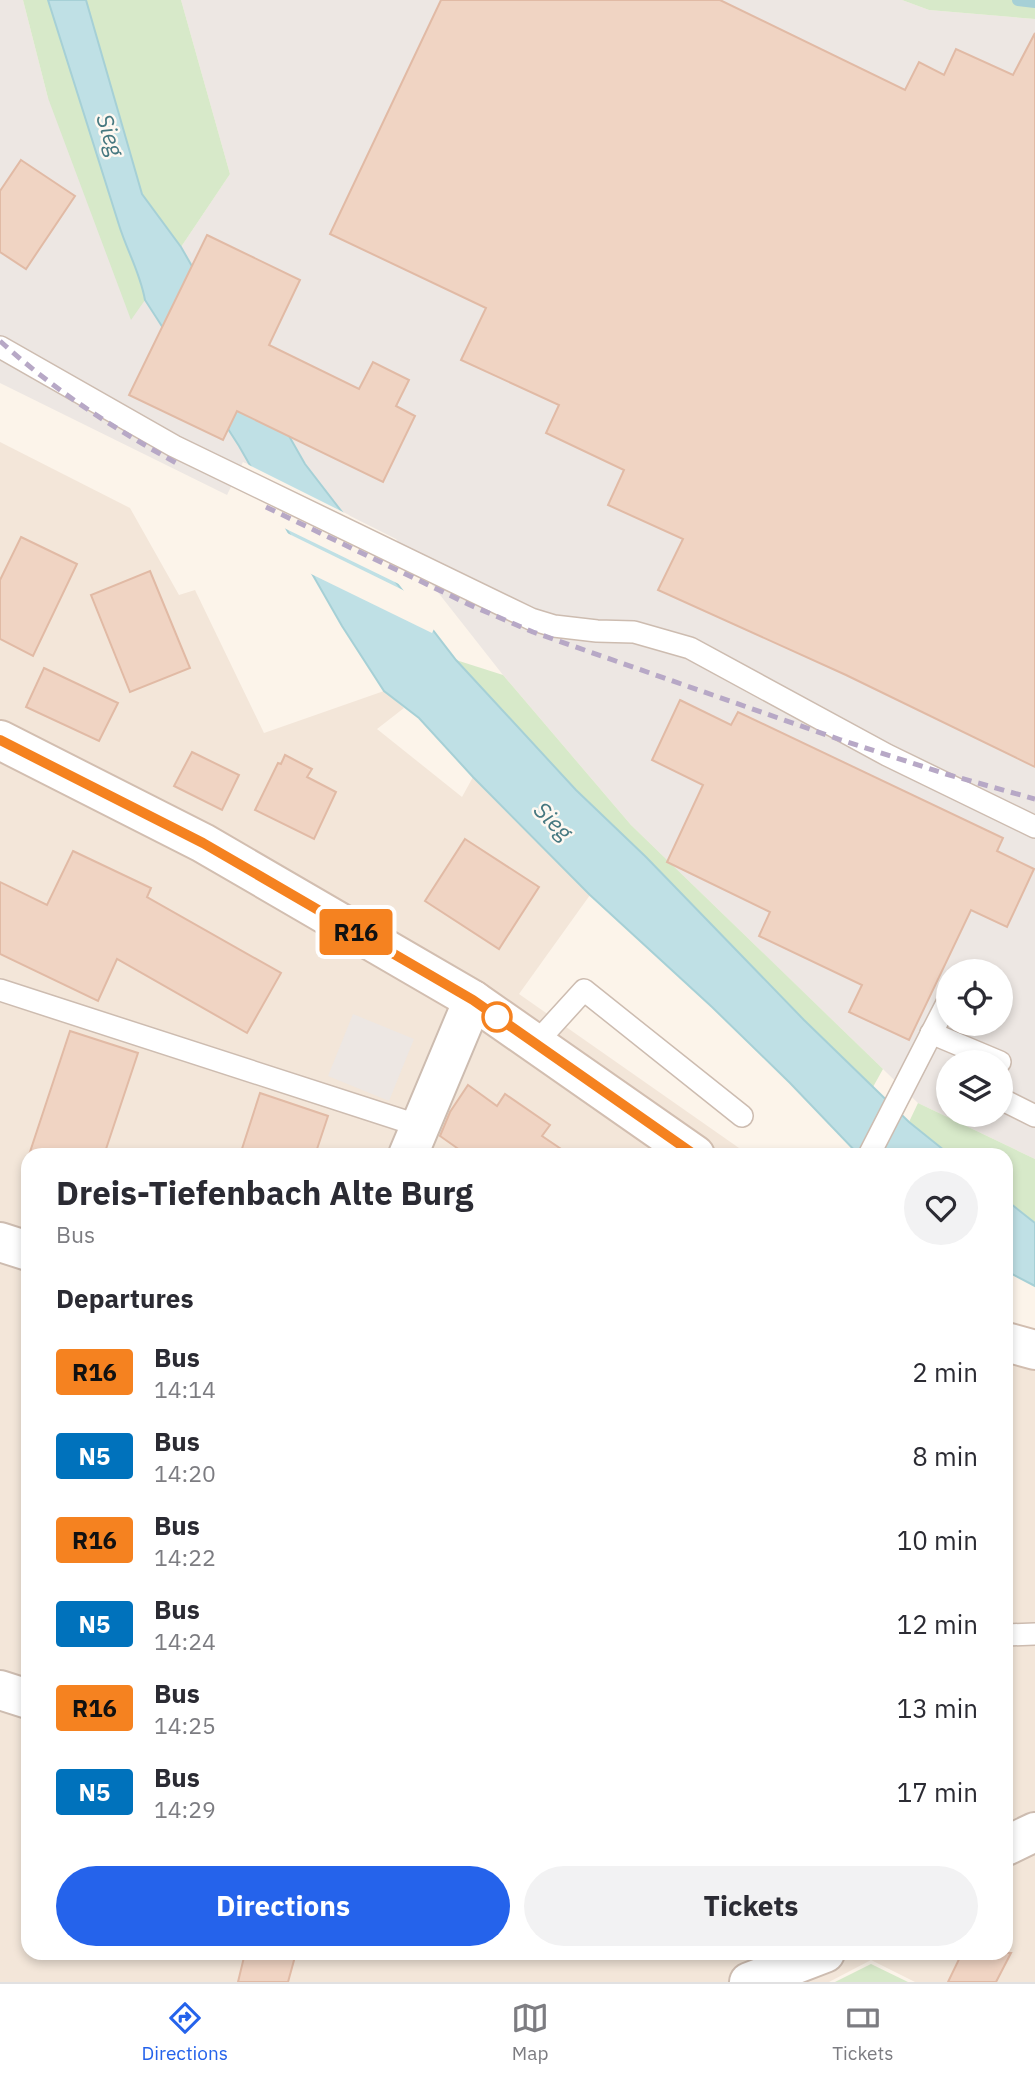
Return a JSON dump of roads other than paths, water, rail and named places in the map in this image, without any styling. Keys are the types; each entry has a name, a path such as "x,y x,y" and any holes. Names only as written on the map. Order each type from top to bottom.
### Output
{"street":[{"path":"0,740 203,843 473,1000 685,1148"},
{"path":"414,1140 473,1000"},
{"path":"0,1242 21,1249"},
{"path":"1013,1344 1035,1350"},
{"path":"0,1690 21,1697"},
{"path":"1013,1843 1035,1832"},
{"path":"749,1982 807,1960"}],"lane":[{"path":"0,347 174,446 531,619 554,626 634,632 690,648 887,755 1035,827"},
{"path":"0,990 414,1140"},
{"path":"535,1044 584,990 742,1116"},
{"path":"873,1148 936,1025"},
{"path":"932,1033 972,1050"},
{"path":"1013,1105 1035,1116"},
{"path":"1013,1635 1035,1634"}],"water":[{"name":"Sieg","path":"48,0 86,0 142,194 181,247 305,464 456,660 576,790 646,857 804,1020 909,1122 941,1148 852,1148 712,1007 590,895 473,777 419,718 384,691 342,626 239,446 145,300"},
{"path":"1013,1206 1035,1223 1035,1286 1013,1275"}],"waterway":[{"path":"1018,0 1035,2"}],"railway":[{"path":"0,341 85,408 178,464"},
{"path":"266,507 470,605 533,632 841,740 1035,799"}]}
